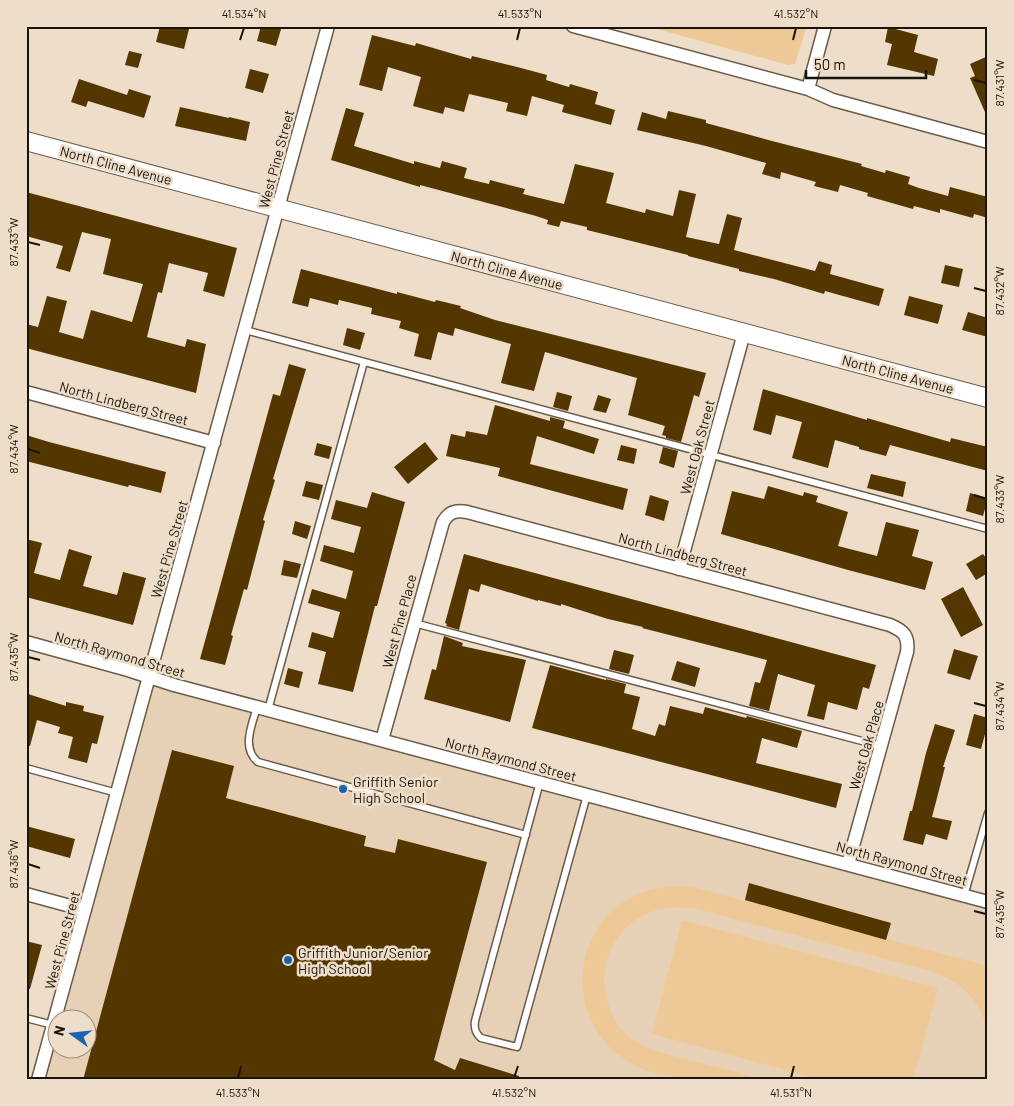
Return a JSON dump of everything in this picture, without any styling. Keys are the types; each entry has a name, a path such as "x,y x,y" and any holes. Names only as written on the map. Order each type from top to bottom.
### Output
{"street":[{"name":"West Pine Street","path":"59,1008 328,26"},
{"path":"574,26 808,89 833,100 988,142"},
{"path":"808,89 825,26"},
{"name":"North Cline Avenue","path":"26,141 988,398"},
{"name":"West Oak Street","path":"679,569 744,333"},
{"name":"North Lindberg Street","path":"26,392 214,443"},
{"name":"North Lindberg Street","path":"451,512 467,512 890,625 905,633"},
{"name":"West Pine Place","path":"382,740 440,530 446,516 451,512"},
{"name":"West Oak Place","path":"848,864 907,652 908,639 905,633"},
{"name":"North Raymond Street","path":"26,642 263,709 988,902"},
{"path":"26,894 85,910"},
{"name":"West Pine Street","path":"38,1080 48,1046"}],"lane":[{"path":"245,330 988,529"},
{"path":"364,362 263,709 249,734 248,746 253,758 258,762 526,835"},
{"path":"414,622 881,746"},
{"path":"26,768 117,793"},
{"path":"540,782 474,1028 481,1038 517,1047 587,795"},
{"path":"964,896 988,812"},
{"path":"26,1018 48,1024"}],"shaded area":[{"path":"646,26 807,26 795,64 788,65"},
{"name":"Griffith Senior High School","path":"149,677 988,900 988,1080 37,1080 48,1040 48,1058 98,1058 98,1008 57,1008"},
{"path":"670,886 697,888 988,966 988,1034 980,1011 969,994 953,981 931,971 700,910 681,907 669,908 651,912 637,919 617,939 610,952 604,980 606,995 613,1017 620,1028 644,1046 763,1080 693,1080 658,1074 642,1068 626,1060 605,1043 591,1021 584,997 583,972 588,948 599,926 617,907 640,893"},
{"path":"682,920 938,988 913,1080 823,1080 652,1034"}],"building":[{"path":"160,26 178,26 189,29 184,49 156,42"},
{"path":"261,26 282,26 276,46 257,41"},
{"path":"888,27 918,35 914,52 938,59 934,76 887,65 892,44 885,42"},
{"path":"372,35 415,46 416,43 471,59 472,56 521,68 547,75 546,80 569,87 570,84 598,92 595,104 615,110 611,125 562,112 564,105 532,96 527,116 506,111 508,103 469,94 464,112 445,107 443,114 413,106 421,77 388,67 382,91 359,85"},
{"path":"129,51 142,54 138,68 125,65"},
{"path":"988,56 988,119 970,78 975,76 970,64"},
{"path":"250,69 269,74 263,93 245,88"},
{"path":"79,79 127,95 129,89 151,96 144,118 88,101 86,107 71,102"},
{"path":"180,107 250,122 246,141 175,126"},
{"path":"346,108 364,113 354,146 414,164 414,161 440,168 442,161 467,168 464,178 489,184 490,180 525,189 523,194 564,204 575,164 614,173 606,203 645,213 646,209 673,216 679,190 696,194 686,237 719,244 727,214 742,218 734,250 815,271 819,261 832,265 830,274 884,289 879,306 825,291 824,294 688,255 587,230 587,227 561,221 559,227 547,224 548,220 536,216 420,185 420,187 331,160"},
{"path":"668,111 706,120 706,123 862,164 861,166 885,173 886,170 910,177 908,184 948,196 950,187 988,197 988,218 974,214 973,218 940,209 940,213 914,206 913,209 867,196 868,193 840,185 838,192 814,186 816,182 781,172 780,179 762,174 766,163 706,146 637,130 642,112 666,119"},
{"path":"26,192 237,248 224,297 203,291 208,273 169,263 162,293 158,292 147,337 185,347 187,339 206,344 196,393 26,348 26,324 38,327 47,296 67,301 59,332 83,339 91,310 132,322 143,284 103,274 111,239 82,232 70,272 56,268 63,246 26,236"},
{"path":"945,265 963,269 959,287 941,283"},
{"path":"301,269 397,294 397,292 435,302 436,300 461,306 460,308 495,320 706,373 699,397 694,395 681,442 662,435 665,426 628,415 637,378 545,352 534,391 501,383 511,344 455,328 453,336 438,332 431,360 414,356 419,334 399,328 401,321 371,314 372,308 339,300 338,305 310,298 308,307 292,303"},
{"path":"909,296 943,305 938,324 904,315"},
{"path":"968,312 988,318 988,337 962,330"},
{"path":"347,328 365,333 360,350 343,345"},
{"path":"289,364 306,369 273,479 275,480 263,520 265,521 247,590 244,589 231,635 233,636 225,665 200,659 273,394 280,396"},
{"path":"763,389 950,442 951,438 988,447 988,471 890,445 886,456 835,440 828,468 792,458 802,422 776,415 771,435 753,430"},
{"path":"557,392 572,396 568,411 553,407"},
{"path":"598,395 611,399 606,413 593,410"},
{"path":"495,405 550,421 550,417 565,421 563,428 599,439 594,454 537,436 530,464 628,489 623,510 498,476 500,468 446,456 451,434 465,437 466,431 487,435"},
{"path":"26,435 166,472 161,493 129,485 128,487 26,461"},
{"path":"425,442 438,459 408,484 394,467"},
{"path":"317,443 332,447 329,459 314,455"},
{"path":"621,445 637,449 634,464 617,460"},
{"path":"663,447 678,451 674,468 659,463"},
{"path":"871,474 906,482 903,497 867,488"},
{"path":"306,481 323,485 319,500 302,496"},
{"path":"768,486 803,496 804,492 818,496 816,502 848,512 838,546 877,556 886,522 919,530 912,556 933,562 925,590 721,534 732,491 764,499"},
{"path":"372,492 405,502 353,692 318,684 326,652 308,647 312,632 333,638 340,612 308,603 312,589 346,599 353,571 320,561 324,545 354,553 361,527 331,519 336,500 367,508"},
{"path":"970,493 988,498 983,516 966,511"},
{"path":"650,495 669,501 664,521 645,515"},
{"path":"295,521 311,526 307,539 292,534"},
{"path":"26,539 42,543 34,573 60,580 69,549 92,556 83,586 117,595 123,572 146,578 133,625 26,597"},
{"path":"464,554 876,665 869,689 863,687 857,710 828,702 824,720 807,716 815,685 778,674 769,711 749,706 755,682 760,683 767,660 608,619 561,604 561,606 538,601 481,584 479,592 469,589 459,630 446,626 447,624 445,623"},
{"path":"983,554 988,561 988,573 976,580 966,564"},
{"path":"284,560 301,564 297,578 281,575"},
{"path":"963,587 983,625 961,637 941,599"},
{"path":"444,636 463,643 462,646 526,660 510,722 424,699 432,669 436,670"},
{"path":"954,649 978,656 970,680 947,673"},
{"path":"614,650 634,655 629,674 609,669"},
{"path":"677,661 700,668 695,687 671,680"},
{"path":"550,665 626,684 624,693 640,697 632,729 655,736 659,724 665,726 670,706 703,714 705,707 802,731 797,748 762,738 756,763 842,784 836,808 532,728"},
{"path":"288,668 303,672 299,688 284,684"},
{"path":"28,694 66,706 66,702 84,706 83,711 104,716 97,744 92,743 87,763 68,758 73,737 58,733 60,727 37,720 30,746 26,746 26,701"},
{"path":"974,714 988,718 988,735 985,734 981,749 966,745"},
{"path":"935,724 955,730 943,767 945,767 932,817 952,821 947,840 926,834 923,845 903,840"},
{"name":"Griffith Junior/Senior High School","path":"172,750 234,766 226,798 366,836 364,846 395,853 398,839 487,862 434,1060 455,1070 460,1058 519,1076 519,1080 83,1080 89,1058 98,1058 98,1024"},
{"path":"26,826 75,839 70,858 26,846"},
{"path":"749,883 891,923 886,940 745,900"},
{"path":"26,941 42,945 30,989 26,989"}],"place":[{"name":"Griffith Senior High School","path":"343,789"},
{"name":"Griffith Junior/Senior High School","path":"288,960"}]}
